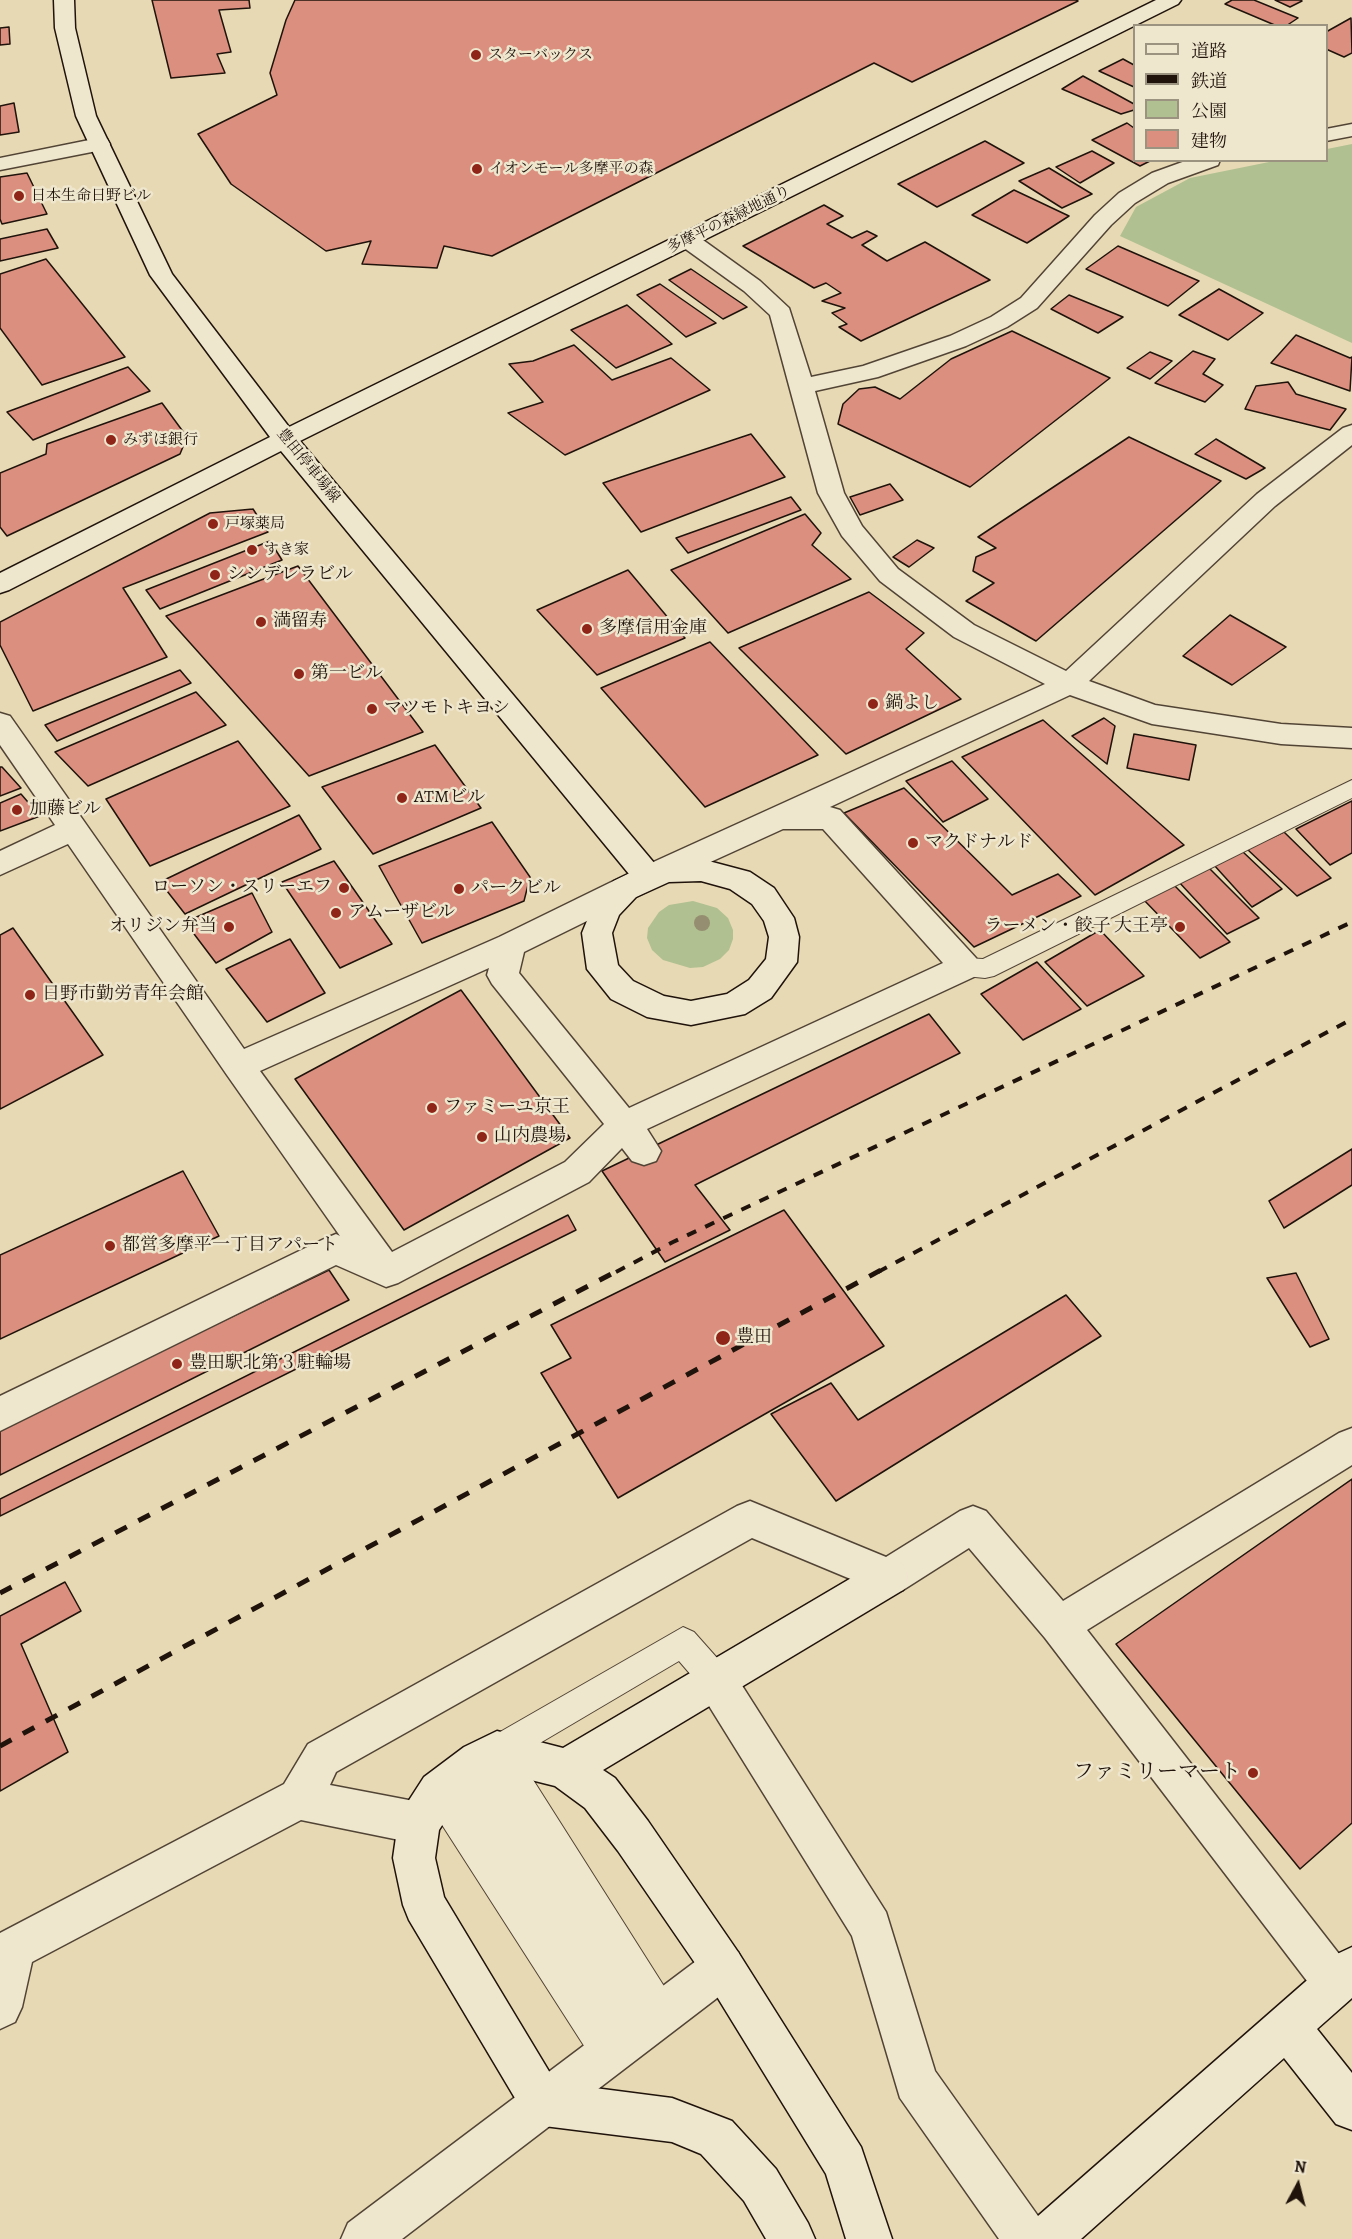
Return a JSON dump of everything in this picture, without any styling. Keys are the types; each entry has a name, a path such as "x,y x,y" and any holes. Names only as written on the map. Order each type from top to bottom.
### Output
{"street":[{"name":"豊田停車場線","path":"64,0 65,28 86,116 160,275 285,439 649,877"},
{"name":"多摩平の森緑地通り","path":"0,584 285,439 1171,0"},
{"path":"1328,135 1352,130"},
{"path":"0,164 99,144"},
{"path":"802,386 869,372 958,341 999,322 1029,303 1103,220 1127,198 1160,178 1204,162"},
{"path":"688,240 752,286 781,313 831,493 851,530 889,575 964,632 1069,684 1152,714 1281,734 1352,738"},
{"path":"238,1066 510,945 649,877 1069,684 1266,500 1352,433"},
{"path":"0,723 238,1066 386,1272"},
{"path":"386,1272 577,1172 634,1138 964,967 830,818 777,820"},
{"path":"0,864 74,829"},
{"path":"701,870 739,880 763,896 779,918 784,937 781,962 760,989 734,1005 691,1013 658,1008 622,990 603,969 597,933 606,909 625,889 649,877 669,871 701,870"},
{"path":"510,945 502,975 634,1138"},
{"path":"0,1414 336,1249 386,1272"},
{"path":"1059,1625 1352,1445"},
{"path":"299,1799 322,1758 750,1519 889,1577"},
{"path":"0,2007 13,1949 299,1799 566,1769 889,1577 973,1524 1059,1625 1344,1976 1046,2239"},
{"path":"715,1679 870,1927 916,2082 1027,2239"},
{"path":"566,1769 600,1793 633,1836 723,1967 845,2163 869,2239"},
{"path":"458,1780 414,1858 424,1905 544,2104"},
{"path":"364,2239 723,1967"},
{"path":"1286,2026 1352,2109"},
{"path":"544,2104 672,2120 716,2137 760,2185 792,2239"}],"lane":[{"path":"964,967 985,969 1352,788"},
{"path":"458,1780 684,1642 715,1679"},
{"path":"458,1780 635,2034"},
{"path":"458,1780 635,2034"}],"green space":[{"path":"1352,144 1352,343 1120,236 1136,207 1190,178 1269,162 1328,162 1328,149"},
{"path":"693,901 717,908 728,918 733,930 733,939 729,950 720,959 703,967 690,968 663,960 652,950 647,938 648,928 659,912 669,905"}],"building":[{"path":"152,0 249,0 250,8 219,10 231,52 217,54 225,73 171,78"},
{"name":"イオンモール多摩平の森","path":"295,0 1078,1 912,82 874,63 492,256 444,246 437,268 362,264 371,241 326,251 231,184 198,134 277,95 270,73 286,20"},
{"path":"1232,0 1254,0 1298,18 1289,24 1272,24 1225,4"},
{"path":"1275,0 1301,0 1302,1 1290,7"},
{"path":"1351,18 1352,53 1344,57 1328,50 1328,31"},
{"path":"9,27 10,44 0,45 0,28"},
{"path":"1123,59 1133,64 1133,87 1099,71"},
{"path":"1083,76 1133,103 1133,110 1121,114 1062,89"},
{"path":"14,103 19,132 0,135 0,106"},
{"path":"1127,123 1133,127 1133,162 1148,162 1140,166 1092,140"},
{"path":"985,141 1024,163 937,207 898,184"},
{"path":"1092,151 1114,163 1080,183 1056,167"},
{"path":"1049,168 1092,194 1062,208 1019,181"},
{"name":"日本生命日野ビル","path":"27,173 47,214 2,224 0,177"},
{"path":"1014,190 1069,216 1027,243 972,215"},
{"path":"824,205 843,216 827,224 852,238 867,231 877,236 862,245 887,261 925,242 990,280 861,341 839,327 847,324 832,313 845,308 822,301 841,293 826,283 814,288 743,246"},
{"path":"47,229 58,248 0,261 0,239"},
{"path":"1118,246 1199,281 1168,306 1086,269"},
{"path":"46,259 125,357 42,385 0,328 0,274"},
{"path":"691,269 747,307 723,319 669,280"},
{"path":"660,284 716,323 686,337 637,295"},
{"path":"1219,289 1263,313 1228,340 1179,315"},
{"path":"1069,295 1123,317 1098,333 1051,309"},
{"path":"627,305 672,344 616,368 571,330"},
{"path":"1012,331 1110,378 970,487 838,424 843,404 859,389 875,387 900,399 951,359"},
{"path":"1296,335 1352,357 1350,391 1271,363"},
{"path":"574,345 612,380 671,358 710,390 565,455 508,413 543,402 509,364 533,361"},
{"path":"1193,351 1215,359 1203,374 1223,385 1205,402 1155,383"},
{"path":"1150,352 1172,361 1150,379 1127,368"},
{"path":"128,367 150,391 33,440 7,412"},
{"path":"1288,382 1296,394 1346,409 1330,430 1245,409 1256,386"},
{"path":"162,403 187,437 180,454 7,536 0,527 0,473 46,454 47,444"},
{"path":"751,434 785,477 641,532 603,483"},
{"path":"1129,437 1221,481 1036,641 966,601 994,583 973,571 976,557 996,548 978,537"},
{"path":"1216,439 1265,468 1246,479 1195,454"},
{"path":"890,484 903,500 860,515 850,497"},
{"path":"791,497 801,510 688,553 676,538"},
{"path":"253,509 268,532 123,588 167,657 33,711 0,645 0,622 210,513"},
{"path":"805,514 821,533 812,545 851,579 728,633 671,570"},
{"path":"917,540 934,548 909,567 893,557"},
{"name":"シンデレラビル","path":"270,541 282,560 160,609 146,590"},
{"name":"第一ビル","path":"298,566 423,732 309,776 166,616"},
{"path":"628,570 685,638 597,675 537,610"},
{"path":"869,592 924,633 906,649 961,699 846,754 739,648"},
{"path":"1230,615 1286,647 1232,685 1183,656"},
{"path":"710,642 818,755 705,807 601,688"},
{"path":"180,670 191,683 57,741 45,725"},
{"path":"196,692 226,725 88,786 55,752"},
{"path":"1104,718 1115,726 1107,764 1072,736"},
{"path":"1043,720 1184,845 1095,895 962,757"},
{"path":"1134,734 1196,745 1189,780 1127,768"},
{"path":"238,741 290,806 150,866 106,799"},
{"name":"ATMビル","path":"435,745 481,808 373,854 322,787"},
{"path":"952,761 988,799 943,822 906,781"},
{"path":"0,767 2,767 21,788 0,796"},
{"path":"904,788 1012,895 1058,874 1081,896 974,947 844,813"},
{"name":"加藤ビル","path":"21,794 40,816 0,831 0,803"},
{"path":"1352,801 1352,853 1330,865 1296,829"},
{"path":"299,815 321,849 185,914 160,882"},
{"name":"パークビル","path":"492,822 530,877 524,901 422,943 379,866"},
{"path":"1284,832 1331,878 1297,896 1247,849"},
{"path":"1242,851 1282,889 1252,907 1214,865"},
{"name":"アムーザビル","path":"334,861 392,944 340,968 282,882"},
{"path":"1209,868 1259,918 1227,934 1178,881"},
{"path":"1173,884 1230,942 1200,958 1142,898"},
{"name":"オリジン弁当","path":"252,893 272,932 216,963 185,922"},
{"name":"日野市勤労青年会館","path":"13,928 103,1055 0,1109 0,935"},
{"path":"1100,930 1144,976 1087,1006 1045,962"},
{"path":"290,939 325,993 267,1022 226,969"},
{"path":"1037,962 1081,1009 1023,1040 981,994"},
{"name":"ファミーユ京王","path":"461,990 570,1138 404,1230 295,1079"},
{"path":"929,1014 960,1053 695,1185 730,1230 665,1262 602,1171"},
{"path":"1352,1149 1352,1185 1284,1228 1269,1201"},
{"name":"都営多摩平一丁目アパート","path":"183,1171 219,1236 0,1339 0,1255"},
{"path":"784,1210 884,1346 618,1498 541,1373 571,1358 551,1325"},
{"path":"568,1215 576,1230 0,1516 0,1499"},
{"name":"豊田駅北第３駐輪場","path":"329,1270 349,1300 0,1475 0,1428"},
{"path":"1296,1273 1329,1339 1310,1347 1267,1278"},
{"path":"1066,1295 1101,1336 836,1501 771,1414 831,1383 858,1420"},
{"path":"1352,1479 1352,1823 1300,1869 1116,1644"},
{"path":"65,1582 81,1611 21,1644 68,1752 0,1791 0,1616"}],"railway":[{"path":"616,1272 673,1242 1352,922"},
{"path":"878,1272 1352,1019"},
{"path":"0,1593 619,1270"},
{"path":"0,1746 881,1270"}],"place":[{"name":"スターバックス","path":"476,55"},
{"name":"イオンモール多摩平の森","path":"477,169"},
{"name":"日本生命日野ビル","path":"19,196"},
{"name":"みずほ銀行","path":"111,440"},
{"name":"戸塚薬局","path":"213,524"},
{"name":"すき家","path":"252,550"},
{"name":"シンデレラビル","path":"215,575"},
{"name":"満留寿","path":"261,622"},
{"name":"多摩信用金庫","path":"587,629"},
{"name":"第一ビル","path":"299,674"},
{"name":"鍋よし","path":"873,704"},
{"name":"マツモトキヨシ","path":"372,709"},
{"name":"ATMビル","path":"402,798"},
{"name":"加藤ビル","path":"17,810"},
{"name":"マクドナルド","path":"913,843"},
{"name":"ローソン・スリーエフ","path":"344,888"},
{"name":"パークビル","path":"459,889"},
{"name":"アムーザビル","path":"336,913"},
{"name":"オリジン弁当","path":"229,927"},
{"name":"ラーメン・餃子 大王亭","path":"1180,927"},
{"name":"日野市勤労青年会館","path":"30,995"},
{"name":"ファミーユ京王","path":"432,1108"},
{"name":"山内農場","path":"482,1137"},
{"name":"都営多摩平一丁目アパート","path":"110,1246"},
{"name":"豊田","path":"723,1338"},
{"name":"豊田駅北第３駐輪場","path":"177,1364"},
{"name":"ファミリーマート","path":"1253,1773"}]}
